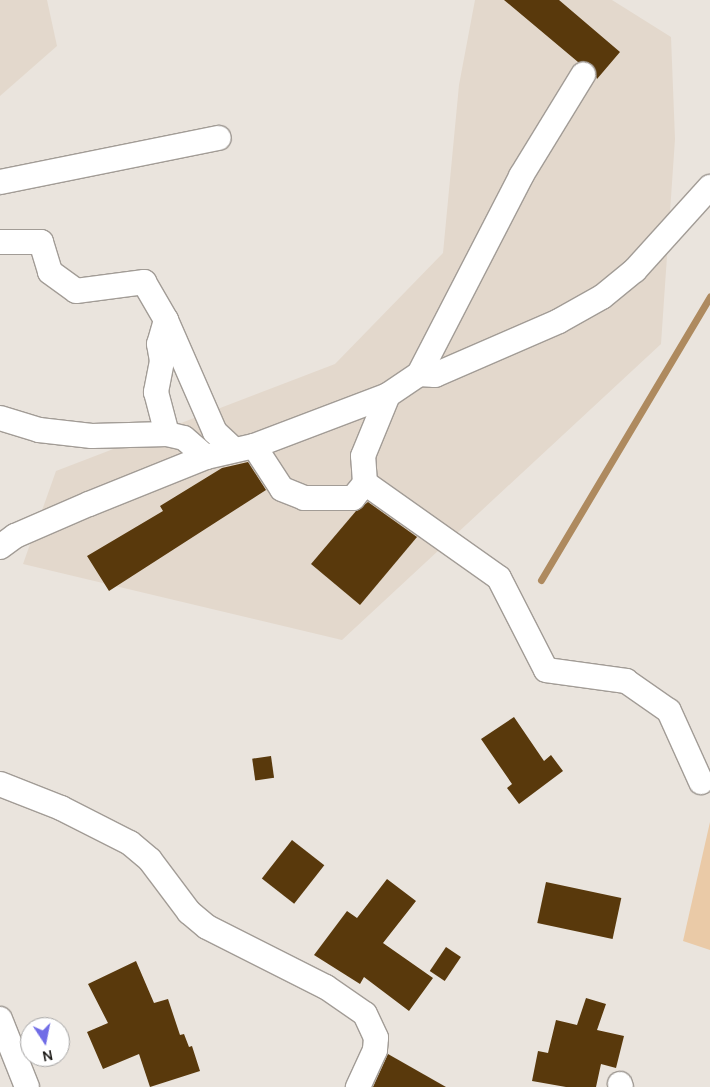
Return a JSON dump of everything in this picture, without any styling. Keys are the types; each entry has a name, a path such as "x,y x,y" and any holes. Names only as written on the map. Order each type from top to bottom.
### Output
{"street":[{"path":"0,547 15,536 206,457 244,448 388,396 419,374 522,176 583,75"},
{"path":"0,182 219,138"},
{"path":"419,374 435,375 559,321 602,297 635,270 710,187"},
{"path":"0,242 41,242 50,272 76,291 144,282 166,320 215,432 244,448 282,488 304,498 353,498 365,483 363,456 388,396"},
{"path":"166,320 159,344 162,361 156,392 166,434"},
{"path":"0,418 39,430 92,436 166,434 184,438 206,457"},
{"path":"365,483 499,578 546,670 626,681 669,711 701,782"},
{"path":"0,784 61,808 130,842 150,860 189,912 207,927 351,1002 365,1014 376,1038 375,1050 358,1087"},
{"path":"0,1019 27,1087"}],"shaded area":[{"path":"0,0 47,0 57,46 0,96"},
{"path":"475,0 612,0 671,37 675,139 661,344 342,640 23,564 56,471 335,364 443,253 459,85"},
{"path":"710,822 710,950 683,941"}],"building":[{"path":"504,0 559,0 620,52 597,79 591,64 578,62"},
{"path":"248,462 266,490 109,591 87,556 163,511 160,506 222,468"},
{"path":"368,502 417,537 360,605 311,564 356,511"},
{"path":"514,717 544,761 551,755 563,771 519,804 507,788 512,784 481,739"},
{"path":"271,756 274,778 255,780 252,759"},
{"path":"292,840 324,865 294,904 262,879"},
{"path":"387,879 416,901 383,943 433,978 409,1011 364,977 360,984 314,955 347,911 357,918"},
{"path":"546,882 621,898 613,939 537,923"},
{"path":"446,947 461,957 445,981 430,971"},
{"path":"136,961 154,1003 168,999 180,1035 184,1034 189,1047 192,1046 200,1071 150,1087 139,1054 103,1069 87,1032 108,1023 88,984"},
{"path":"586,998 606,1004 597,1030 624,1036 616,1068 601,1064 596,1087 566,1087 532,1081 538,1051 548,1053 556,1020 577,1025"},
{"path":"388,1054 446,1087 373,1087"}],"waterway":[{"path":"541,580 710,296"}]}
